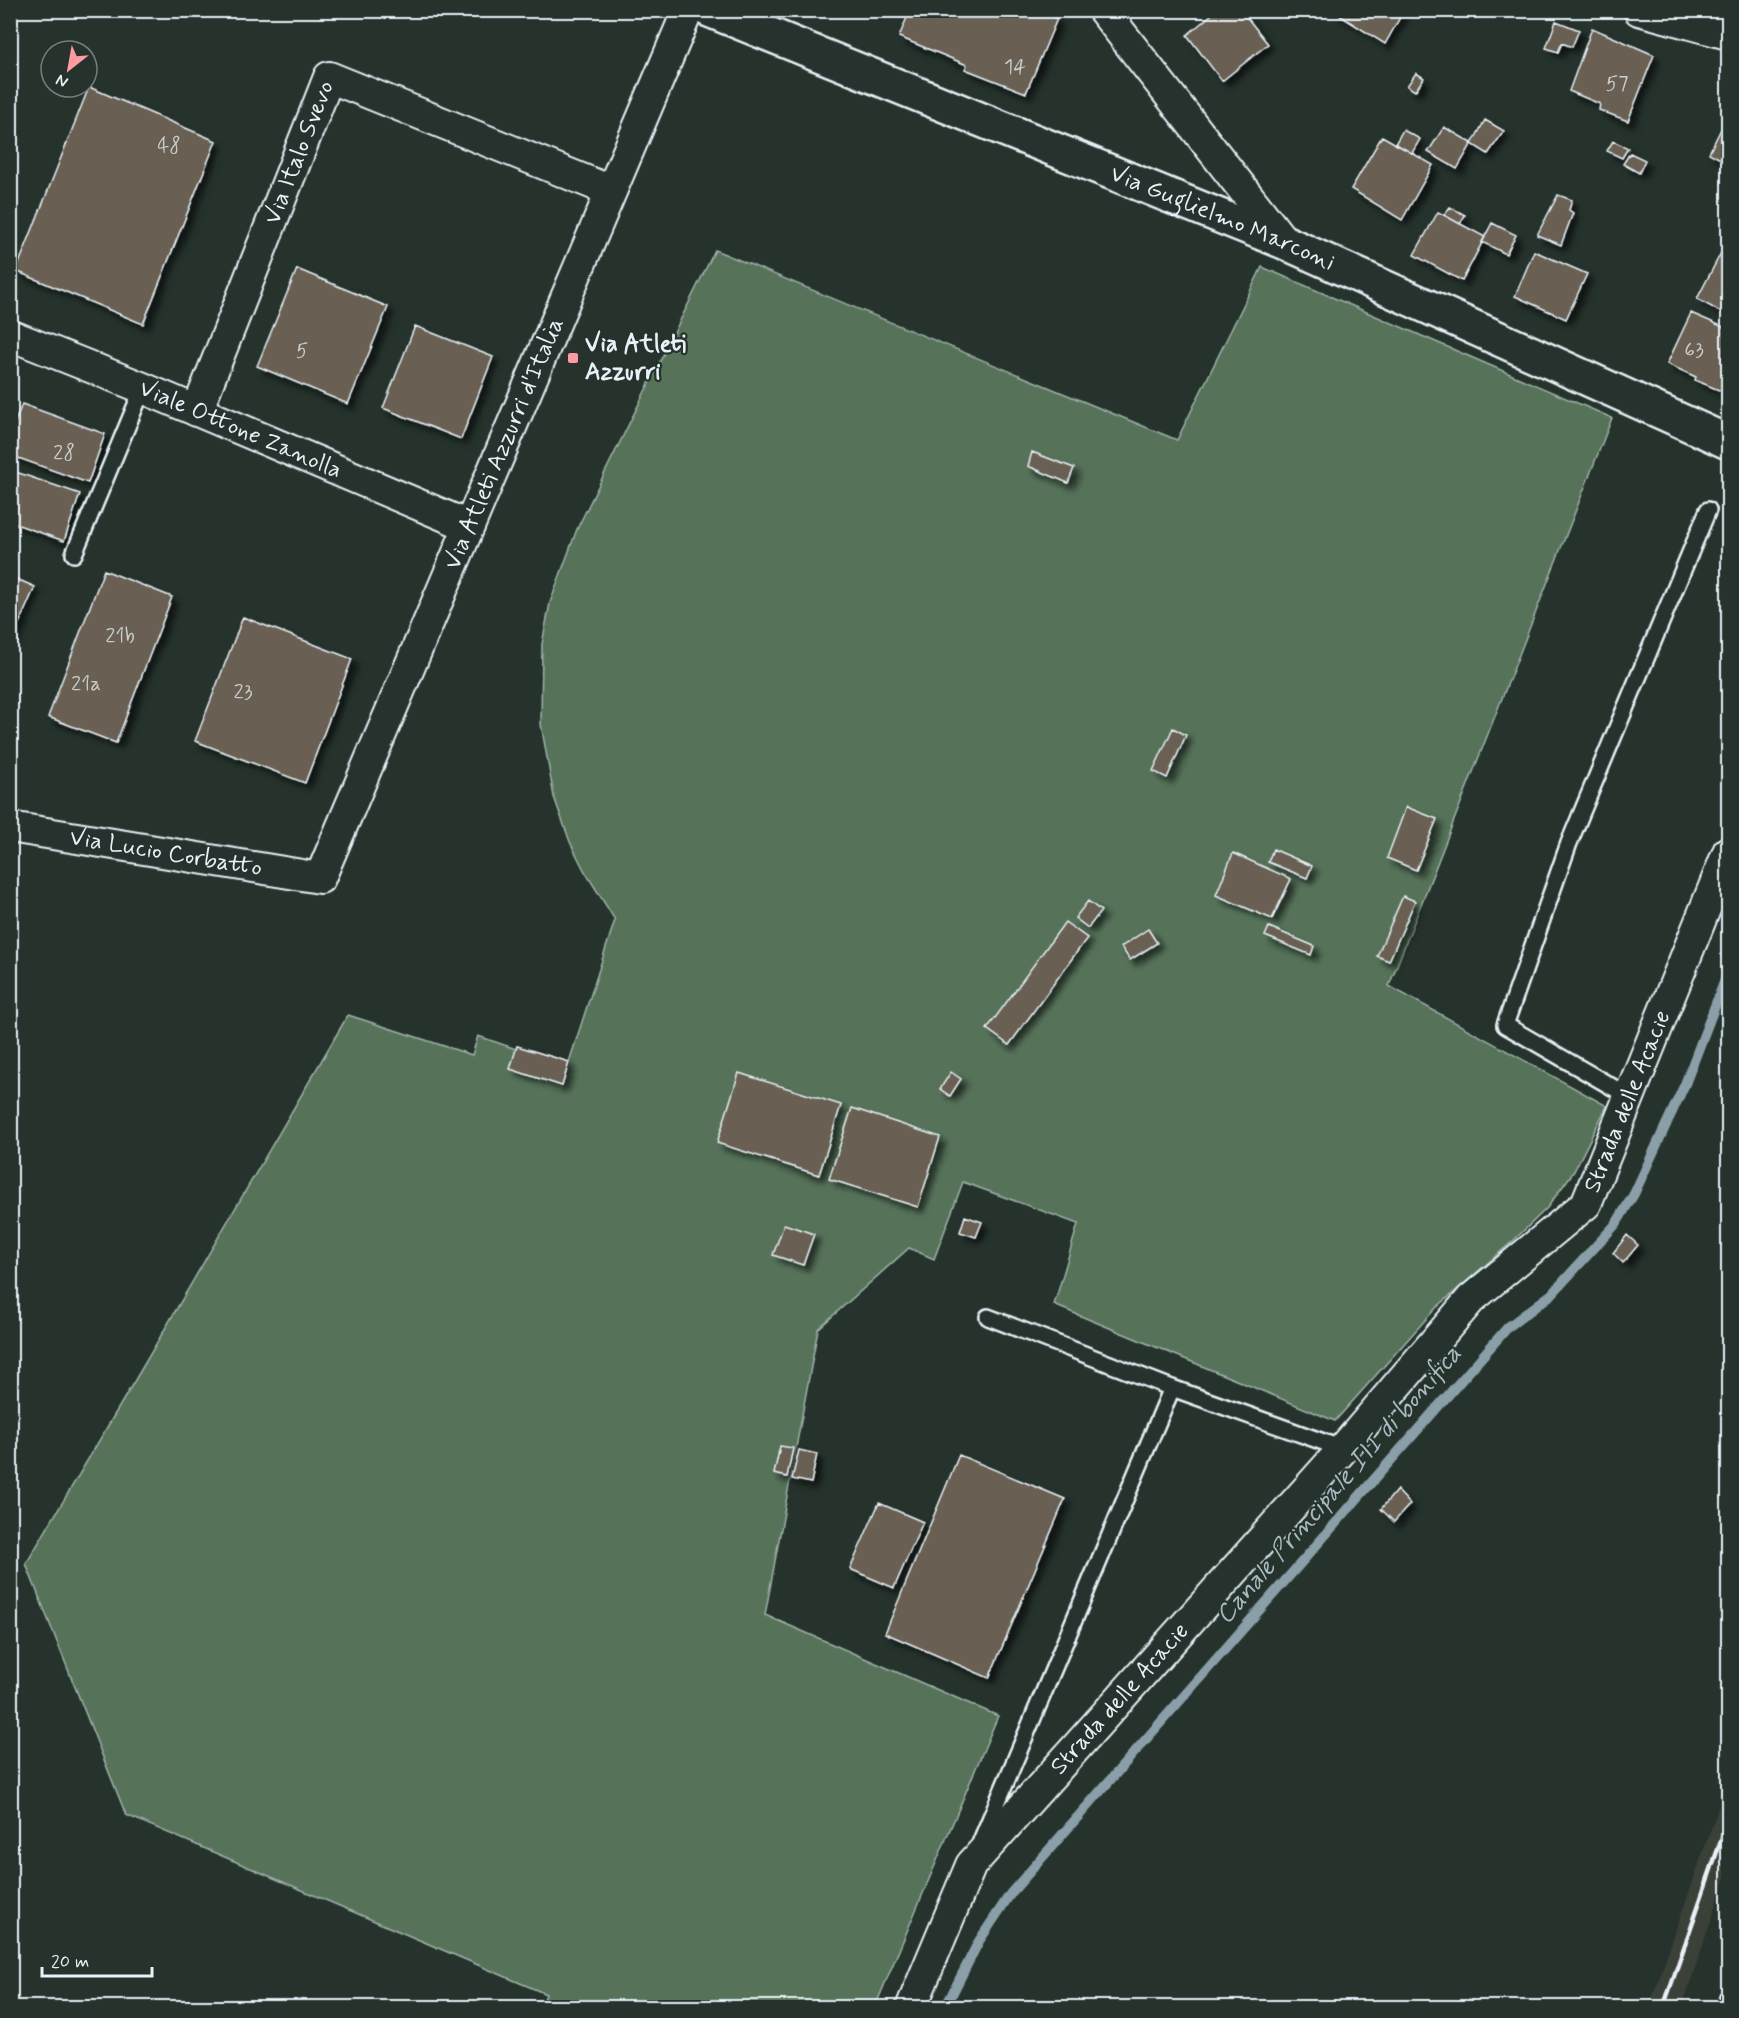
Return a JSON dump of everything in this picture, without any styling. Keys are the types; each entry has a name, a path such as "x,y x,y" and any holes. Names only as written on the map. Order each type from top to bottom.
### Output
{"street":[{"name":"Via Atleti Azzurri d'Italia","path":"320,878 688,10"},
{"name":"Via Guglielmo Marconi","path":"709,10 1284,242 1728,442"},
{"path":"1103,10 1284,242"},
{"path":"1640,10 1728,34"},
{"name":"Via Italo Svevo","path":"196,411 329,77 611,191"},
{"name":"Viale Ottone Zanolla","path":"10,334 469,526"},
{"name":"Via Lucio Corbatto","path":"10,827 320,878"},
{"name":"Strada delle Acacie","path":"910,2007 971,1865 1343,1449 1471,1299 1586,1204 1728,852"}],"lane":[{"path":"74,554 143,388"},
{"path":"1628,1096 1505,1025 1569,843 1708,510"},
{"path":"988,1317 1172,1388 1343,1449"},
{"path":"971,1865 1172,1388"}],"path":[{"path":"1716,2007 1728,1972"}],"shaded area":[{"path":"1728,1780 1728,1870 1682,2007 1649,2007"}],"green space":[{"path":"715,250 1177,440 1262,267 1612,418 1389,986 1607,1106 1574,1171 1547,1208 1435,1309 1335,1421 1054,1305 1078,1224 963,1182 934,1259 909,1248 818,1329 765,1615 998,1716 875,2007 541,2007 546,1994 126,1815 26,1564 348,1015 472,1055 478,1036 516,1049 517,1046 569,1062 615,920 584,870 570,842 554,797 541,724 542,644 550,603 577,529"}],"building":[{"path":"910,10 1037,10 1057,19 1026,93 965,69 967,65 899,37"},
{"path":"1217,10 1241,10 1268,44 1222,81 1187,35"},
{"path":"1331,10 1401,10 1403,12 1385,44"},
{"path":"1556,21 1579,30 1572,47 1562,43 1558,52 1546,48"},
{"path":"1592,28 1654,55 1628,121 1599,110 1600,104 1569,91"},
{"path":"1416,73 1424,78 1415,91 1407,86"},
{"path":"99,91 216,141 143,324 16,271 84,99 99,99"},
{"path":"1728,115 1728,163 1709,153"},
{"path":"1485,120 1504,131 1488,154 1472,144"},
{"path":"1444,127 1472,143 1457,169 1428,152"},
{"path":"1403,130 1420,139 1412,153 1395,144"},
{"path":"1382,136 1433,165 1402,220 1351,189"},
{"path":"1613,141 1628,148 1622,158 1607,151"},
{"path":"1630,153 1645,160 1639,173 1623,164"},
{"path":"1558,195 1572,200 1569,210 1573,213 1561,245 1537,235"},
{"path":"1450,207 1465,215 1460,224 1444,215"},
{"path":"1438,212 1485,237 1462,281 1414,255"},
{"path":"1492,223 1516,235 1506,254 1482,242"},
{"path":"1723,249 1728,252 1728,316 1697,299"},
{"path":"1534,251 1587,274 1566,319 1515,296"},
{"path":"297,269 388,307 348,404 257,366"},
{"path":"1691,313 1728,329 1728,387 1726,393 1695,380 1696,377 1667,364"},
{"path":"415,326 493,357 461,439 383,408"},
{"path":"22,404 105,434 88,483 10,455 10,435"},
{"path":"1032,452 1074,468 1068,483 1028,466"},
{"path":"10,470 80,494 64,541 10,522"},
{"path":"104,570 172,597 116,743 48,717"},
{"path":"10,576 35,587 10,644"},
{"path":"243,617 352,659 305,783 195,741"},
{"path":"1173,728 1186,735 1167,778 1153,771"},
{"path":"1406,807 1437,819 1416,870 1387,858"},
{"path":"1273,849 1312,866 1307,878 1268,862"},
{"path":"1233,853 1291,879 1272,919 1216,895"},
{"path":"1403,896 1415,901 1389,961 1377,956"},
{"path":"1088,901 1101,911 1088,928 1075,918"},
{"path":"1065,922 1087,938 1009,1045 987,1029"},
{"path":"1269,927 1314,946 1311,955 1265,936"},
{"path":"1148,929 1157,943 1130,960 1121,947"},
{"path":"517,1046 569,1062 562,1086 510,1069"},
{"path":"951,1072 961,1079 950,1096 940,1089"},
{"path":"739,1073 841,1105 819,1175 717,1143"},
{"path":"852,1108 940,1137 918,1207 829,1179"},
{"path":"965,1216 982,1222 976,1237 960,1232"},
{"path":"784,1224 814,1234 803,1265 773,1255"},
{"path":"1627,1235 1638,1245 1623,1263 1613,1253"},
{"path":"780,1446 793,1448 787,1477 774,1474"},
{"path":"799,1450 817,1454 811,1483 792,1479"},
{"path":"959,1455 1065,1499 989,1678 885,1633"},
{"path":"1397,1490 1410,1504 1394,1522 1381,1509"},
{"path":"879,1503 923,1522 894,1588 850,1569"}],"waterway":[{"name":"Canale Principale III di bonifica","path":"945,2008 979,1941 1011,1893 1508,1327 1552,1294 1616,1224 1634,1194 1685,1084 1728,972"}],"railway":[{"path":"1663,2008 1728,1820"}],"place":[{"name":"Via Atleti Azzurri","path":"573,358"}]}
